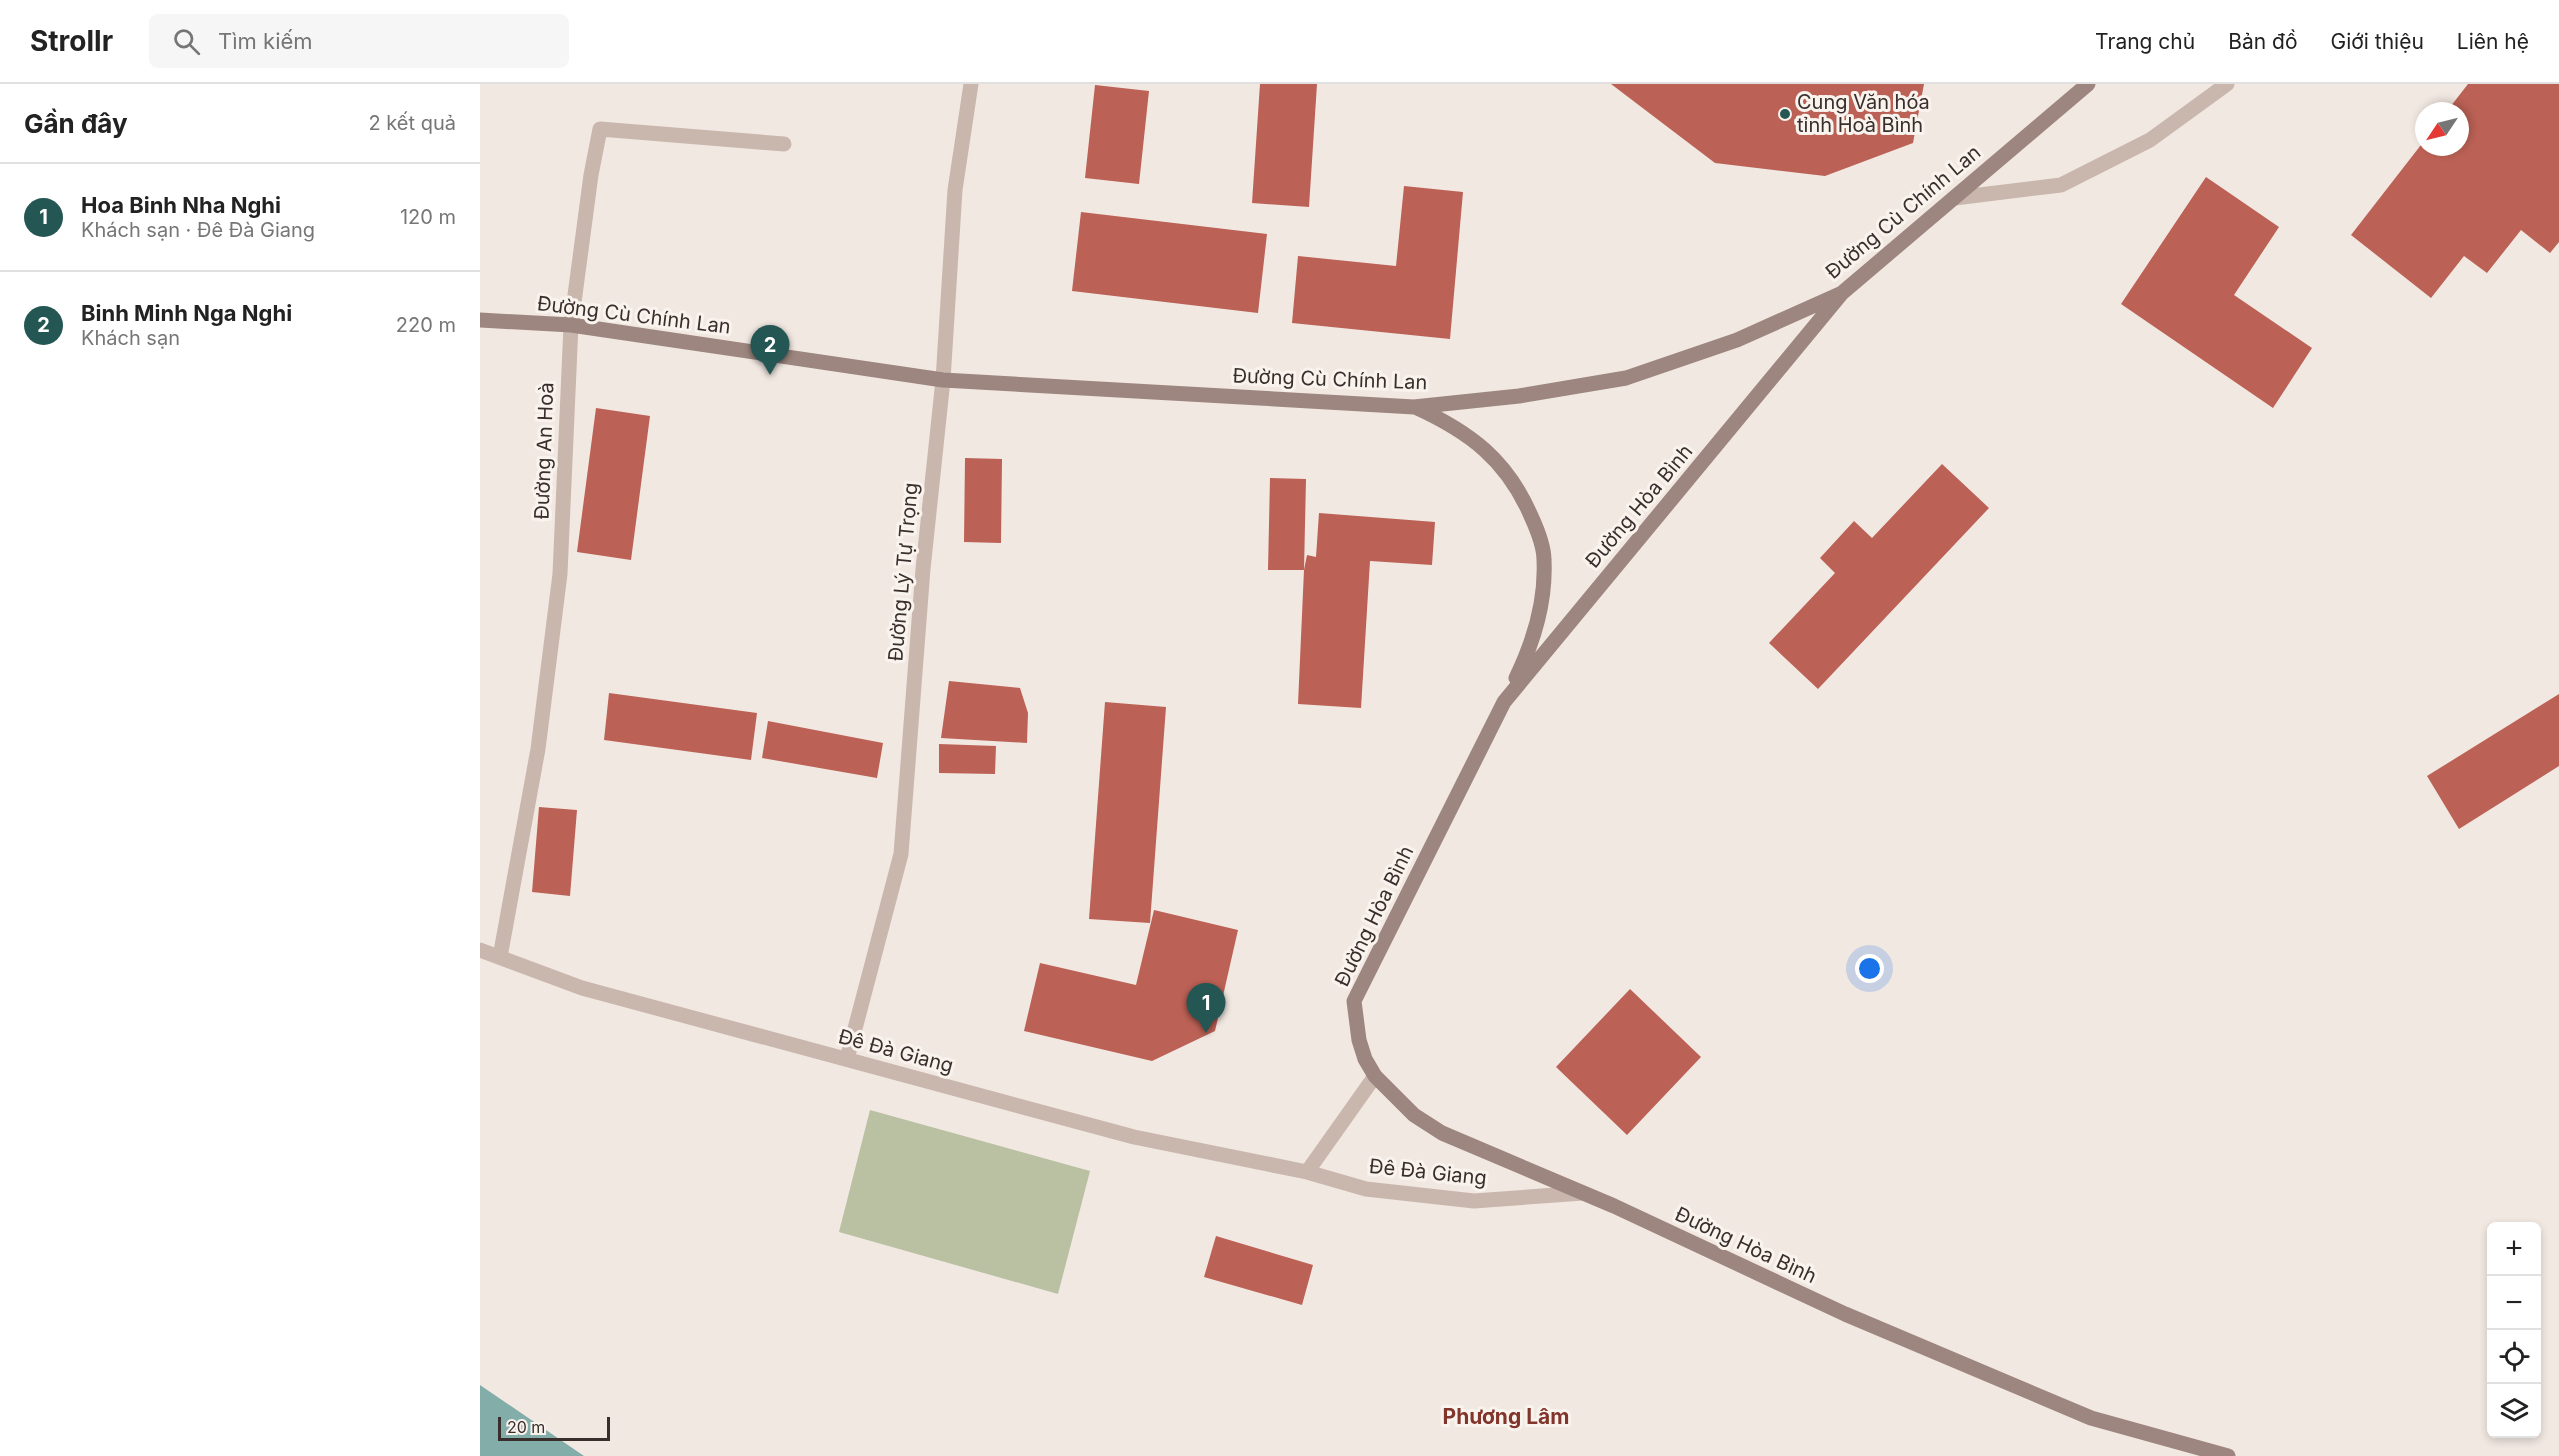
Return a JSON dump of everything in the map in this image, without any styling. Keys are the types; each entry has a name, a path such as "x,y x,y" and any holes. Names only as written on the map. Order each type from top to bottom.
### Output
{"main road":[{"name":"Đường Cù Chính Lan","path":"480,320 571,325 943,380 1414,407 1519,396 1626,378 1737,340 1842,293 2088,84"},
{"name":"Đường Hòa Bình","path":"1842,293 1504,702 1354,1001 1359,1040 1365,1059 1375,1076 1401,1104 1442,1133 1583,1194 1845,1314 2091,1418 2228,1456"},
{"path":"1414,407 1451,424 1486,449 1523,498 1536,528 1545,558 1539,617 1533,639 1504,702"}],"street":[{"name":"Đường Lý Tự Trọng","path":"847,1059 902,854 923,569 943,380 956,190 971,84"},
{"path":"1955,198 2061,185 2150,140 2227,84"},
{"name":"Đường An Hoà","path":"500,957 538,748 560,574 571,325 591,175 600,129 783,144"},
{"name":"Đê Đà Giang","path":"480,950 582,988 1134,1137 1307,1172 1366,1189 1474,1201 1583,1194"},
{"path":"1307,1172 1375,1076"}],"green space":[{"path":"870,1110 1090,1171 1058,1294 839,1232"}],"water":[{"path":"480,1385 584,1456 480,1456"}],"building":[{"path":"1260,84 1317,84 1309,207 1252,203"},
{"name":"Cung Văn hóa tỉnh Hoà Bình","path":"1611,84 1924,84 1913,143 1825,176 1715,163"},
{"path":"2468,84 2559,84 2559,242 2550,253 2521,230 2487,273 2464,256 2431,298 2351,235 2415,153 2415,156 2469,156 2469,102 2454,102"},
{"path":"1095,85 1149,91 1139,184 1085,178"},
{"path":"2206,177 2279,227 2234,295 2312,348 2273,408 2121,304"},
{"path":"1404,186 1463,192 1450,339 1292,323 1298,256 1396,266"},
{"path":"1081,212 1267,234 1258,313 1072,291"},
{"path":"596,408 650,416 631,560 577,552"},
{"path":"965,458 1002,459 1001,543 964,542"},
{"path":"1942,464 1989,508 1818,689 1769,643 1835,573 1820,558 1854,521 1872,538"},
{"path":"1270,478 1306,479 1304,570 1268,570"},
{"path":"1319,513 1435,522 1432,565 1370,561 1361,708 1298,704 1304,570 1307,555 1316,557"},
{"path":"949,681 1020,688 1028,713 1027,743 941,738"},
{"path":"609,693 757,713 751,760 604,740"},
{"path":"2559,694 2559,766 2459,829 2427,776"},
{"path":"1105,702 1166,707 1150,923 1089,919"},
{"path":"768,721 883,743 877,778 762,758"},
{"path":"939,744 996,746 995,774 939,773"},
{"path":"539,807 577,810 570,896 532,892"},
{"path":"1154,910 1238,930 1215,1031 1152,1061 1024,1031 1040,963 1136,985"},
{"path":"1630,989 1701,1057 1627,1135 1556,1067"},
{"path":"1216,1236 1313,1265 1302,1305 1204,1277"}],"place":[{"name":"Cung Văn hóa tỉnh Hoà Bình","path":"1785,114"},
{"name":"Binh Minh Nga Nghi","path":"770,375"},
{"name":"Hoa Binh Nha Nghi","path":"1206,1033"}],"district":[{"name":"Phương Lâm","path":"1506,1417"}]}
